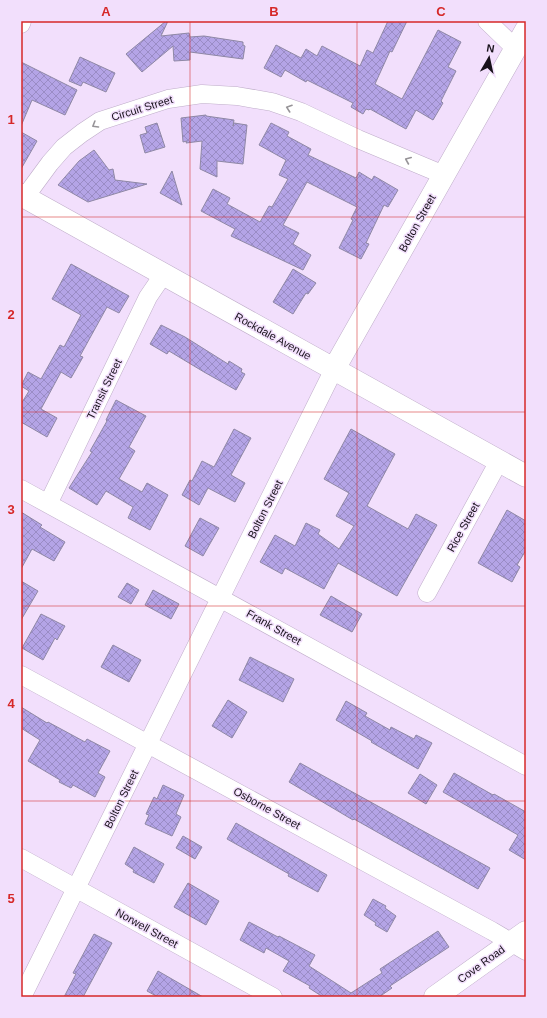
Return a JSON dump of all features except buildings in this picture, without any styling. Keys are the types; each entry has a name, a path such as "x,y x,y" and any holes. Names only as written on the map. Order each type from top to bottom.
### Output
{"main road":[{"name":"Bolton Street","path":"334,369 521,40"},
{"name":"Rockdale Avenue","path":"23,196 526,476"},
{"name":"Cove Road","path":"435,997 521,942"}],"street":[{"path":"487,21 521,40"},
{"name":"Circuit Street","path":"23,196 64,147 100,121 168,99 202,94 237,96 272,102 301,112 358,139 444,175"},
{"name":"Transit Street","path":"48,504 148,297 163,275"},
{"name":"Bolton Street","path":"22,997 77,889 334,369"},
{"name":"Rice Street","path":"427,593 499,461"},
{"name":"Frank Street","path":"21,490 526,766"},
{"name":"Osborne Street","path":"21,675 521,942"},
{"name":"Norwell Street","path":"21,858 273,997"}]}
